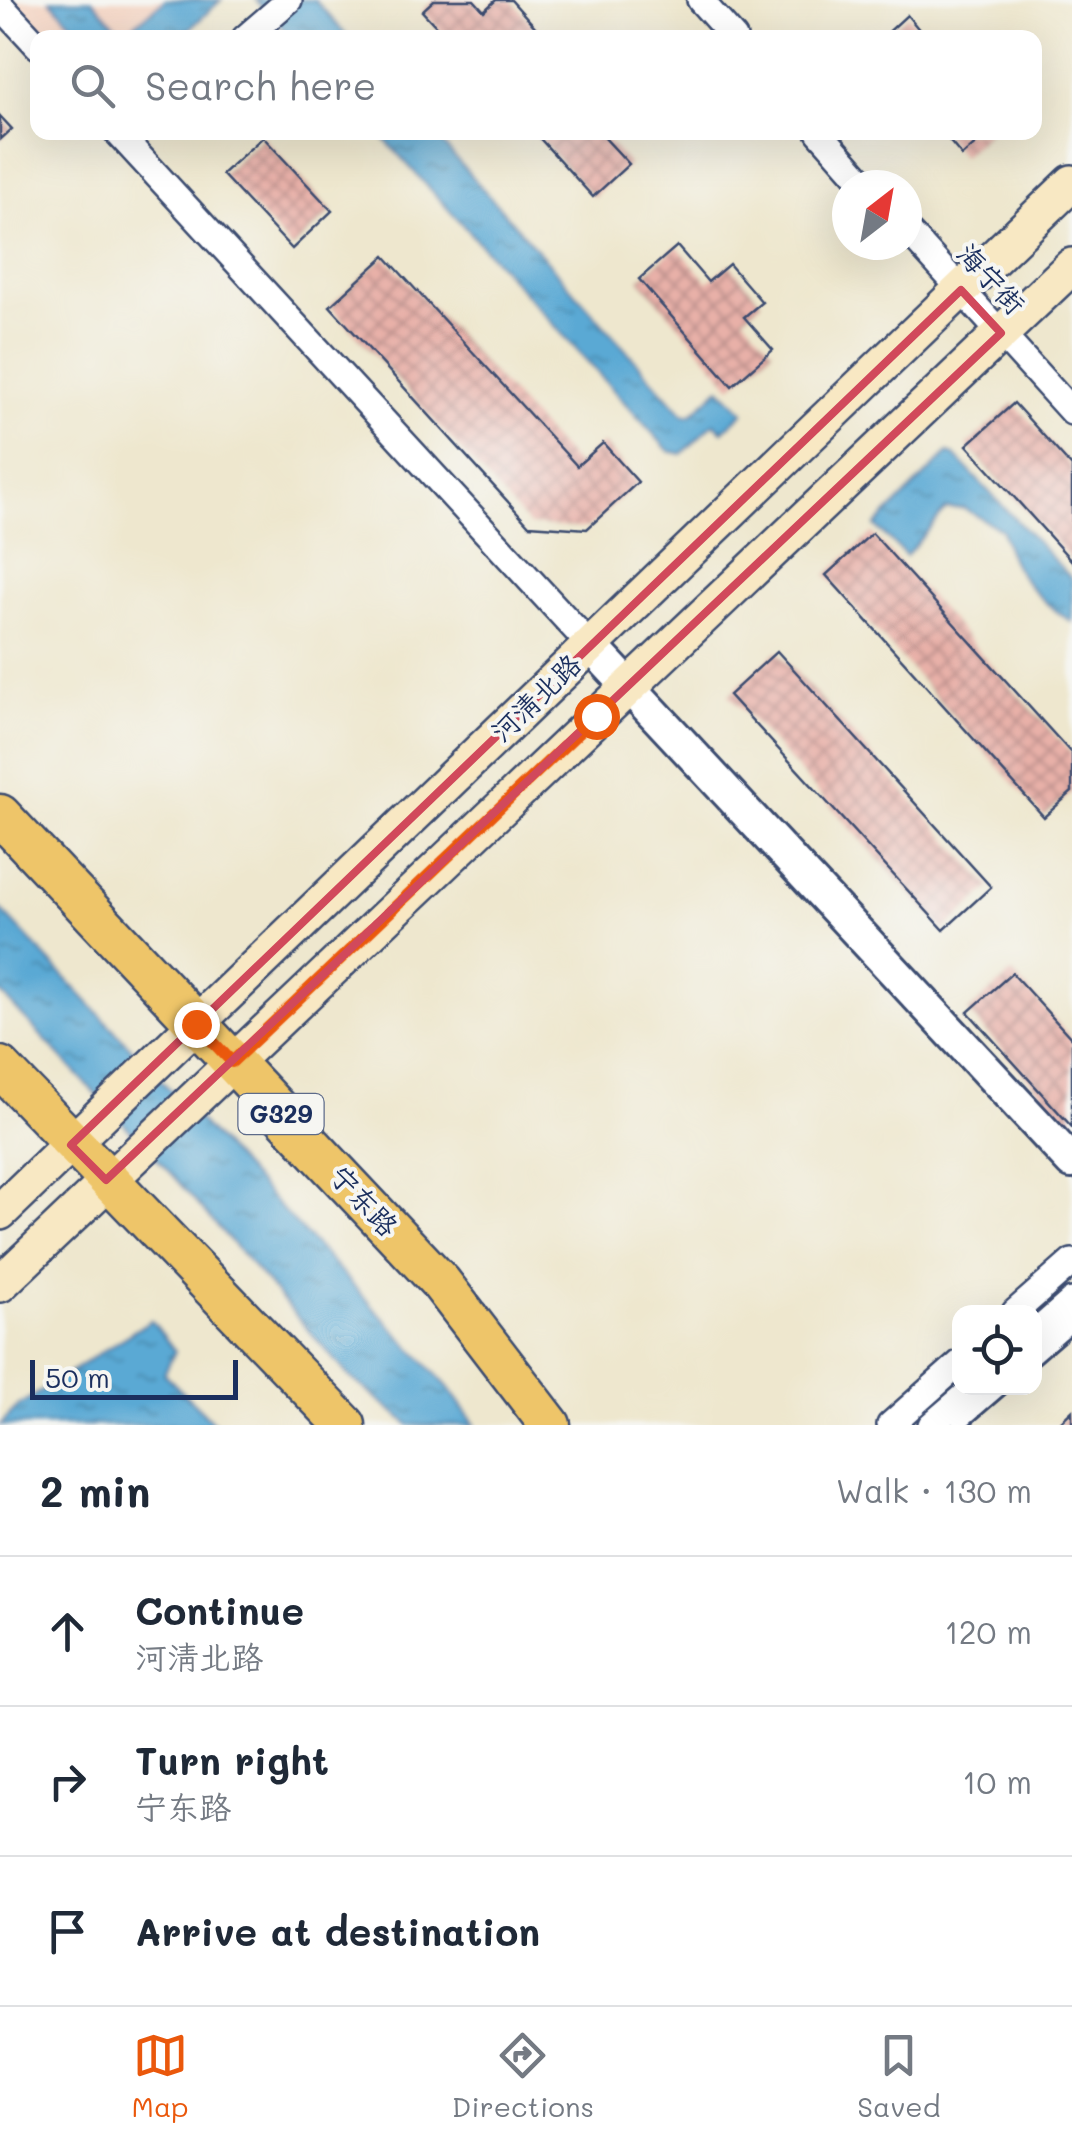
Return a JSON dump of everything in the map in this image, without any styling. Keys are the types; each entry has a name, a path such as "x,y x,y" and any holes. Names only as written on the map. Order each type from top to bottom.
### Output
{"main road":[{"name":"河清北路","path":"0,1212 1072,183"},
{"name":"河清北路","path":"0,1284 1072,266"},
{"name":"宁东路","path":"0,815 442,1283 550,1425"},
{"path":"0,1068 345,1425"}],"street":[{"path":"255,30 289,0"},
{"path":"700,0 727,30"},
{"path":"0,6 30,38"},
{"path":"130,140 591,646 1072,1162"},
{"path":"826,140 853,170"},
{"name":"海宁街","path":"922,247 1072,412"},
{"path":"1023,1305 1072,1262"},
{"path":"1042,1327 1072,1302"},
{"path":"890,1425 952,1369"},
{"path":"931,1425 966,1395"}],"lane":[{"path":"1042,1351 1072,1324"},
{"path":"958,1425 992,1395"}],"highlighted area":[{"path":"961,290 1001,333 106,1180 71,1145"}],"shaded area":[{"path":"11,0 175,0 143,30 39,30"}],"water":[{"path":"50,0 92,0 117,27 128,30 78,30"},
{"path":"165,0 221,0 189,30 128,30"},
{"path":"256,0 315,0 342,30 284,30"},
{"path":"385,140 439,140 684,415 691,415 720,388 744,412 723,431 714,423 682,454 669,451"},
{"path":"948,453 1072,579 1072,622 1047,604 1018,572 1002,530 963,508 946,509 906,556 875,526"},
{"path":"0,908 448,1387 475,1425 410,1425 350,1377 174,1177 0,992"},
{"path":"151,1320 175,1351 164,1374 216,1425 0,1425 18,1406"}],"building":[{"path":"434,0 474,0 484,11 496,0 511,0 536,28 440,30 422,11"},
{"path":"907,15 919,30 891,30"},
{"path":"0,116 12,129 0,140"},
{"path":"260,140 266,140 332,211 292,249 222,174"},
{"path":"541,140 607,140 629,164 593,197"},
{"path":"949,140 980,140 962,156"},
{"path":"677,246 708,282 729,264 762,302 744,317 773,350 732,386 639,279"},
{"path":"385,256 577,466 603,443 638,482 587,529 529,525 330,306"},
{"path":"1014,403 1072,467 1072,561 967,445"},
{"path":"872,533 1072,754 1072,792 1044,817 826,575"},
{"path":"777,651 991,887 944,930 729,695"},
{"path":"1012,973 1072,1039 1072,1127 968,1012"},
{"path":"1072,1411 1072,1425 1057,1425"}],"route":[{"path":"196,1024 232,1062 596,716"}]}
